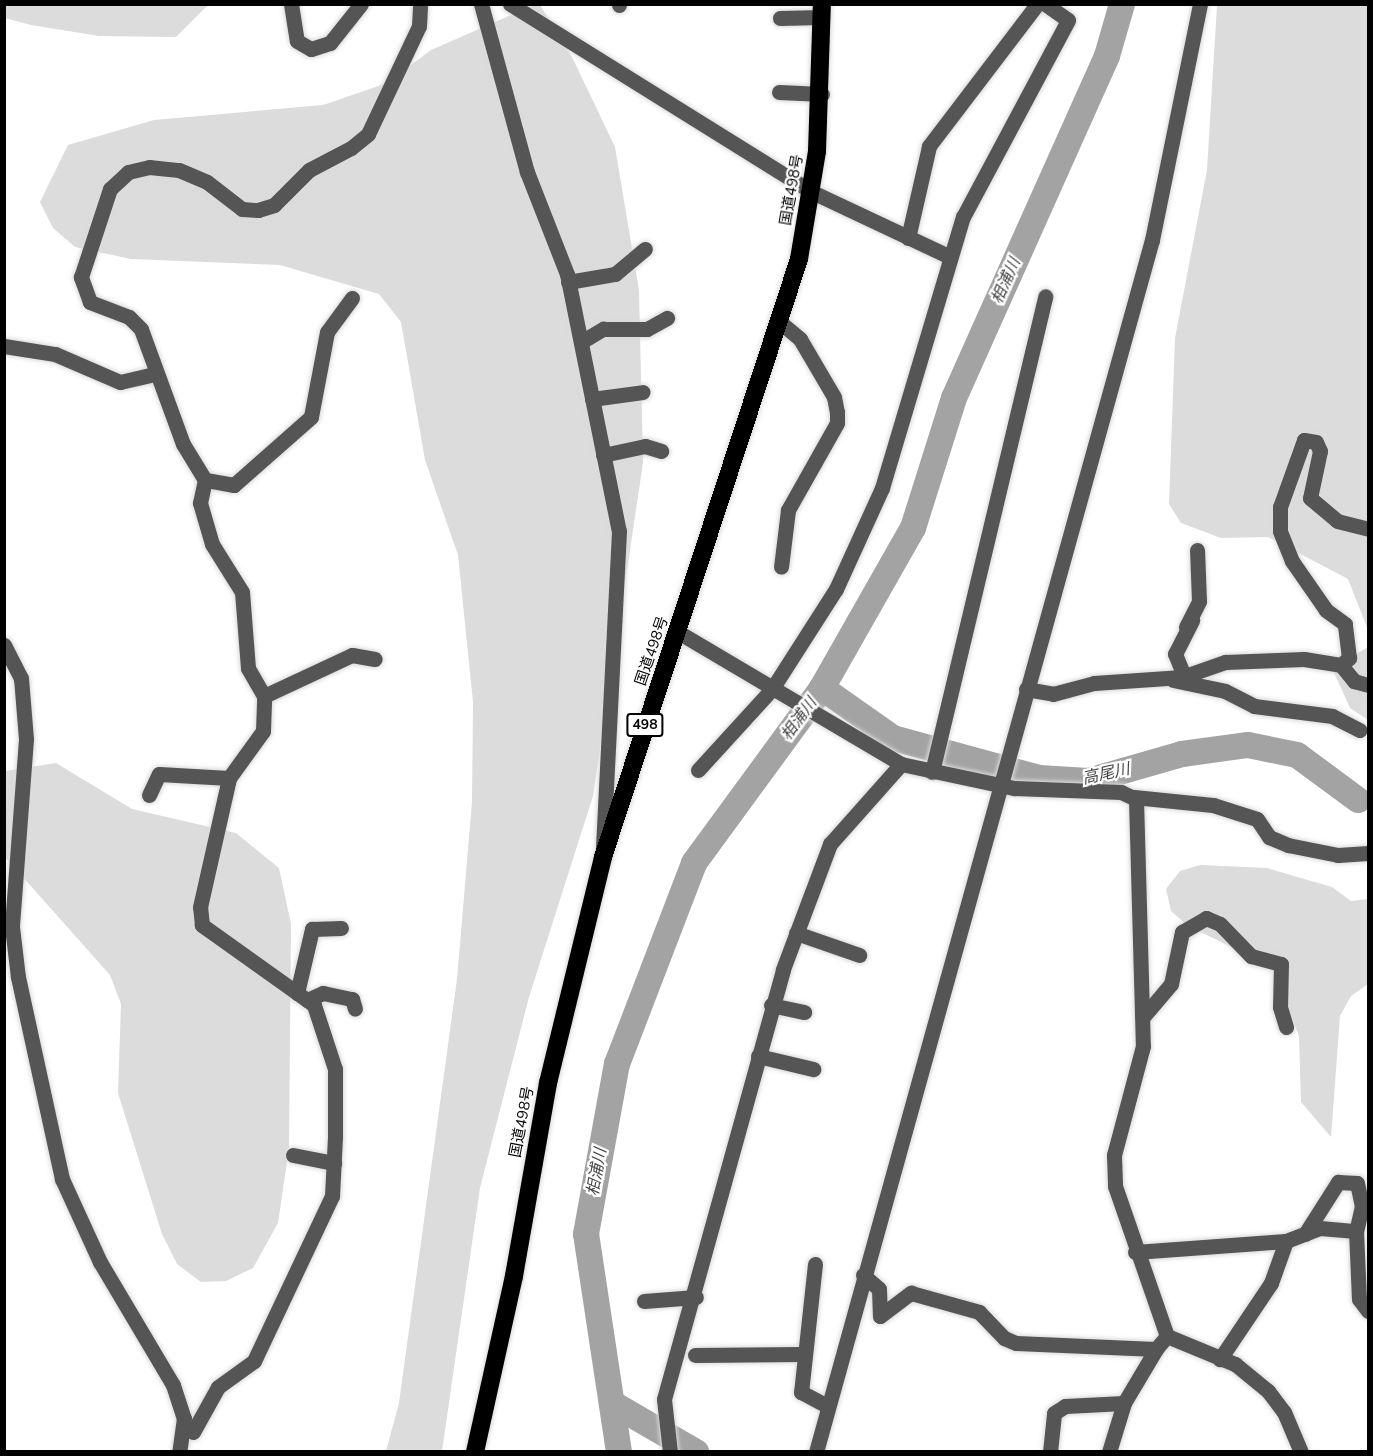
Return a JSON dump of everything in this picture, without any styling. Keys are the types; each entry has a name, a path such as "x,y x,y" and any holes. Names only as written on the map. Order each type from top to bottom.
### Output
{"highway":[{"name":"国道498号","path":"475,1452 514,1276 548,1083 603,857 781,323 810,191 822,94 822,11"}],"street":[{"path":"291,4 297,41 311,49 330,42 362,4"},
{"path":"193,1432 218,1387 254,1361 332,1196 334,1069 314,1005 202,925 200,907 229,778 263,731 264,696 248,668 242,592 212,544 200,503 205,480 183,444 155,374 141,330 129,317 90,302 83,291 81,277 110,189 128,172 149,167 179,170 207,182 242,209 274,205 309,170 368,134 419,26 420,4"},
{"path":"481,4 527,172 568,282 603,455 621,572 606,715 603,857"},
{"path":"908,238 928,146 1037,4"},
{"path":"698,770 777,692 836,589 882,488 948,256 989,164 1068,20 1045,4"},
{"path":"816,1452 1006,754 1152,240 1200,4"},
{"path":"517,8 810,191 948,256"},
{"path":"780,18 822,11"},
{"path":"779,92 822,94"},
{"path":"568,282 615,274 645,249"},
{"path":"933,767 1045,296"},
{"path":"205,480 234,485 311,417 327,332 352,298"},
{"path":"581,342 603,329 647,329 667,318"},
{"path":"781,323 800,339 834,397 837,412 837,423 788,510 781,567"},
{"path":"4,346 55,354 120,382 155,374"},
{"path":"592,399 643,392"},
{"path":"1341,665 1349,658 1345,624 1326,610 1292,561 1280,531 1280,507 1304,440 1316,442 1320,451 1310,498 1337,521 1368,529"},
{"path":"603,455 645,446 661,452"},
{"path":"1185,676 1175,654 1199,601 1197,550"},
{"path":"1186,627 1203,608"},
{"path":"678,632 901,764 1134,797 1213,805 1257,819 1269,837 1288,845 1338,855 1368,853"},
{"path":"4,645 21,678 26,739 12,927 21,988 62,1179 100,1262 173,1385 184,1418 179,1452"},
{"path":"264,696 352,655 375,659"},
{"path":"1026,689 1053,694 1094,683 1185,676 1225,662 1304,659 1341,665 1354,681 1368,686"},
{"path":"1164,678 1225,691 1254,706 1332,716 1360,730"},
{"path":"670,1452 664,1399 696,1297 771,1005 830,844 901,764"},
{"path":"149,795 159,774 229,778"},
{"path":"1134,797 1140,821 1143,1046 1114,1155 1115,1185 1135,1252 1167,1336 1235,1364 1268,1391 1284,1412 1300,1452"},
{"path":"1143,1017 1171,984 1182,932 1206,918 1220,924 1251,956 1281,964 1280,1007 1286,1027"},
{"path":"302,997 312,929 341,928"},
{"path":"796,933 859,954"},
{"path":"302,997 323,993 352,999 355,1009"},
{"path":"771,1005 804,1012"},
{"path":"758,1056 813,1069"},
{"path":"293,1155 334,1163"},
{"path":"1305,1234 1338,1182 1357,1183 1362,1206 1356,1231 1359,1299 1368,1311"},
{"path":"1135,1252 1286,1242 1320,1228 1356,1231"},
{"path":"1220,1359 1271,1283 1286,1242"},
{"path":"815,1264 802,1354 801,1392 827,1406"},
{"path":"863,1275 879,1289 880,1316 911,1293 979,1312 1016,1343 1156,1349"},
{"path":"644,1301 696,1297"},
{"path":"1109,1452 1124,1404 1156,1349 1167,1336"},
{"path":"695,1355 802,1354"},
{"path":"1050,1452 1049,1425 1065,1406 1124,1404"}],"shaded area":[{"path":"4,5 208,5 176,37 99,36 31,25 5,18"},
{"path":"534,5 540,5 573,59 615,147 639,290 643,463 593,796 529,997 480,1188 442,1451 386,1451 399,1403 457,979 472,802 473,702 458,555 425,460 401,322 379,294 280,265 131,259 75,247 53,228 40,202 68,145 154,120 323,105 387,83 431,50"},
{"path":"1217,5 1368,5 1368,630 1348,579 1268,537 1221,538 1181,523 1169,504 1175,338 1207,170"},
{"path":"1368,647 1368,720 1350,708 1332,668"},
{"path":"56,763 132,809 236,833 279,868 291,924 289,1148 278,1223 253,1268 226,1281 201,1282 177,1264 162,1234 118,1093 121,1004 110,975 5,857 6,771"},
{"path":"1200,865 1267,868 1332,887 1351,901 1368,899 1368,984 1351,996 1340,1016 1331,1137 1301,1102 1299,1036 1273,967 1188,926 1171,911 1166,889 1180,871"}],"waterway":[{"name":"相浦川","path":"619,1452 586,1234 617,1064 694,863 822,688 913,528 954,398 1107,56 1122,4"},
{"name":"高尾川","path":"822,688 893,738 1039,778 1088,781 1182,754 1248,745 1297,755 1358,800"},
{"path":"1358,800 1368,802"},
{"path":"615,1405 696,1452"}]}
